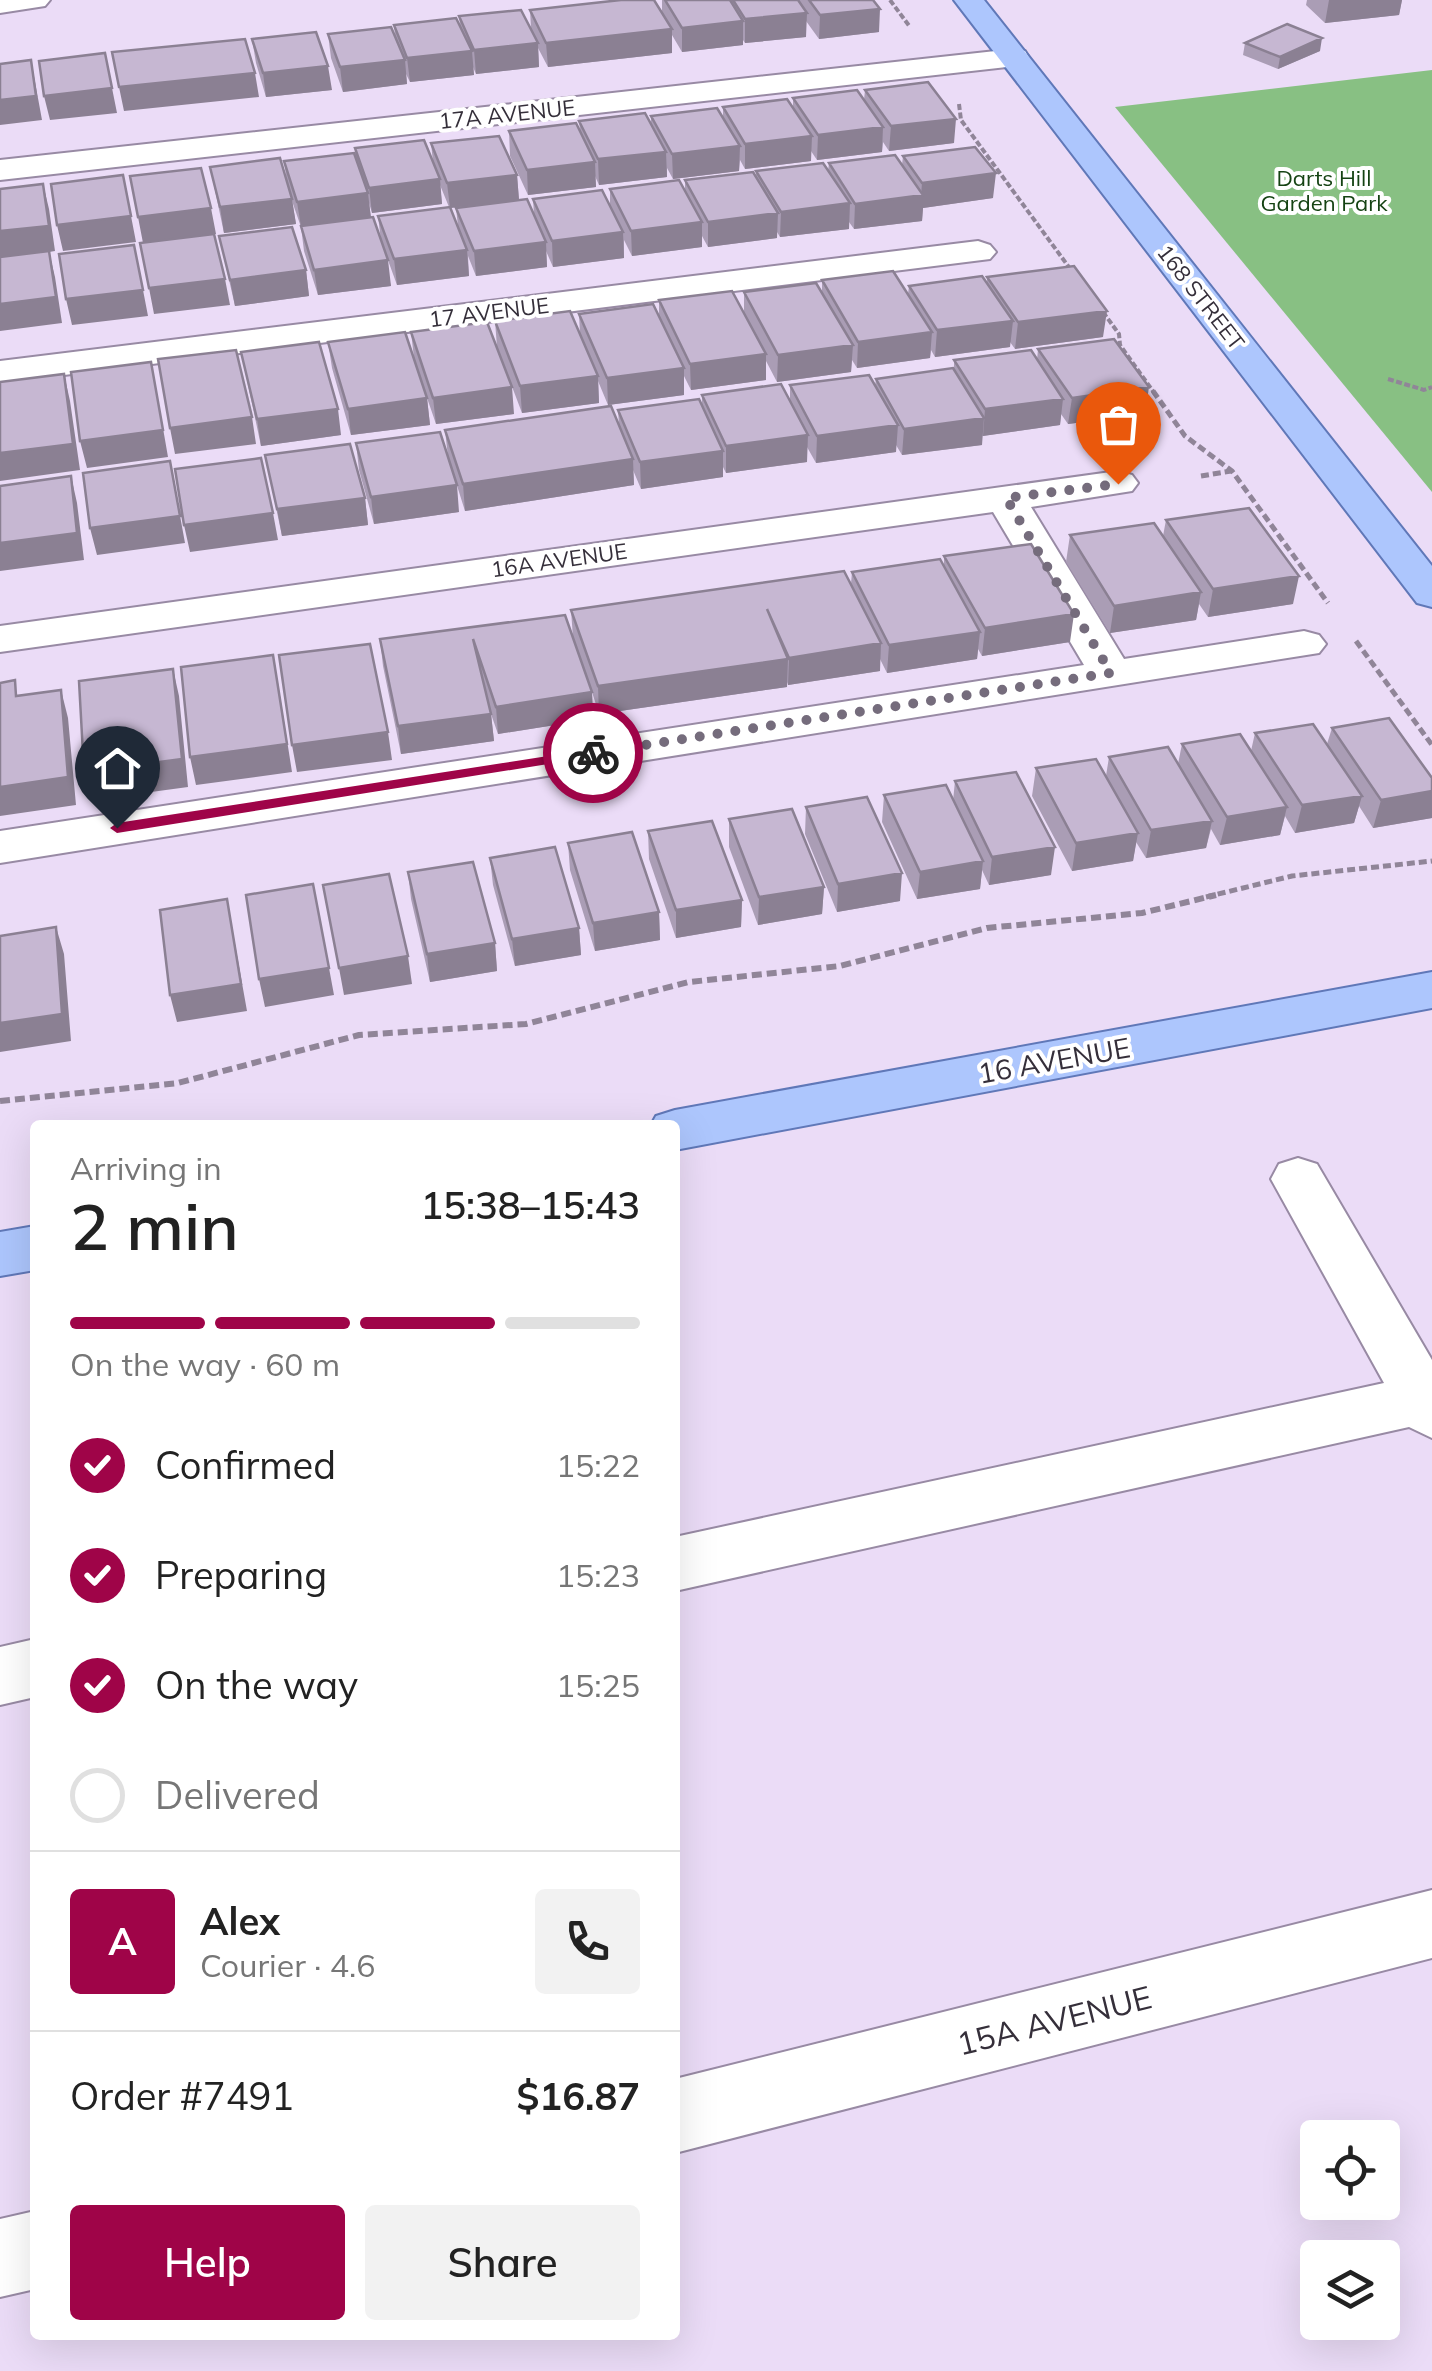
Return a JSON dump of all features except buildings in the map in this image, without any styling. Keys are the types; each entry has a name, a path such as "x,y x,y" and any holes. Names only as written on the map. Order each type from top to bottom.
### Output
{"main road":[{"name":"168 STREET","path":"969,0 1432,594"},
{"name":"16 AVENUE","path":"680,1129 1432,990"},
{"path":"0,1254 30,1249"}],"street":[{"path":"0,4 36,0"},
{"name":"17A AVENUE","path":"0,170 1014,58"},
{"name":"17 AVENUE","path":"0,372 978,252"},
{"name":"16A AVENUE","path":"0,639 1118,484"},
{"path":"1006,498 1111,673"},
{"path":"0,846 1111,673 1321,630"},
{"path":"680,1563 1428,1406 1298,1179"},
{"path":"0,1676 30,1669"},
{"name":"15A AVENUE","path":"680,2115 1432,1924"},
{"path":"0,2258 30,2251"}],"path":[{"path":"890,0 919,40"},
{"path":"958,94 961,120 1077,278"},
{"path":"1098,306 1120,334 1120,345 1185,436 1232,471 1321,630"},
{"path":"1388,379 1432,395"},
{"path":"1424,390 1432,387"},
{"path":"1201,476 1232,471"},
{"path":"1350,632 1432,745"},
{"path":"0,1100 178,1083 359,1035 526,1024 689,982 840,966 987,928 1142,913 1292,876 1432,861"}],"green space":[{"name":"Darts Hill Garden Park","path":"1432,70 1432,492 1115,107"}],"way so far":[{"path":"593,753 1111,673 1006,498 1118,484"}],"route":[{"path":"117,828 593,753"}]}
